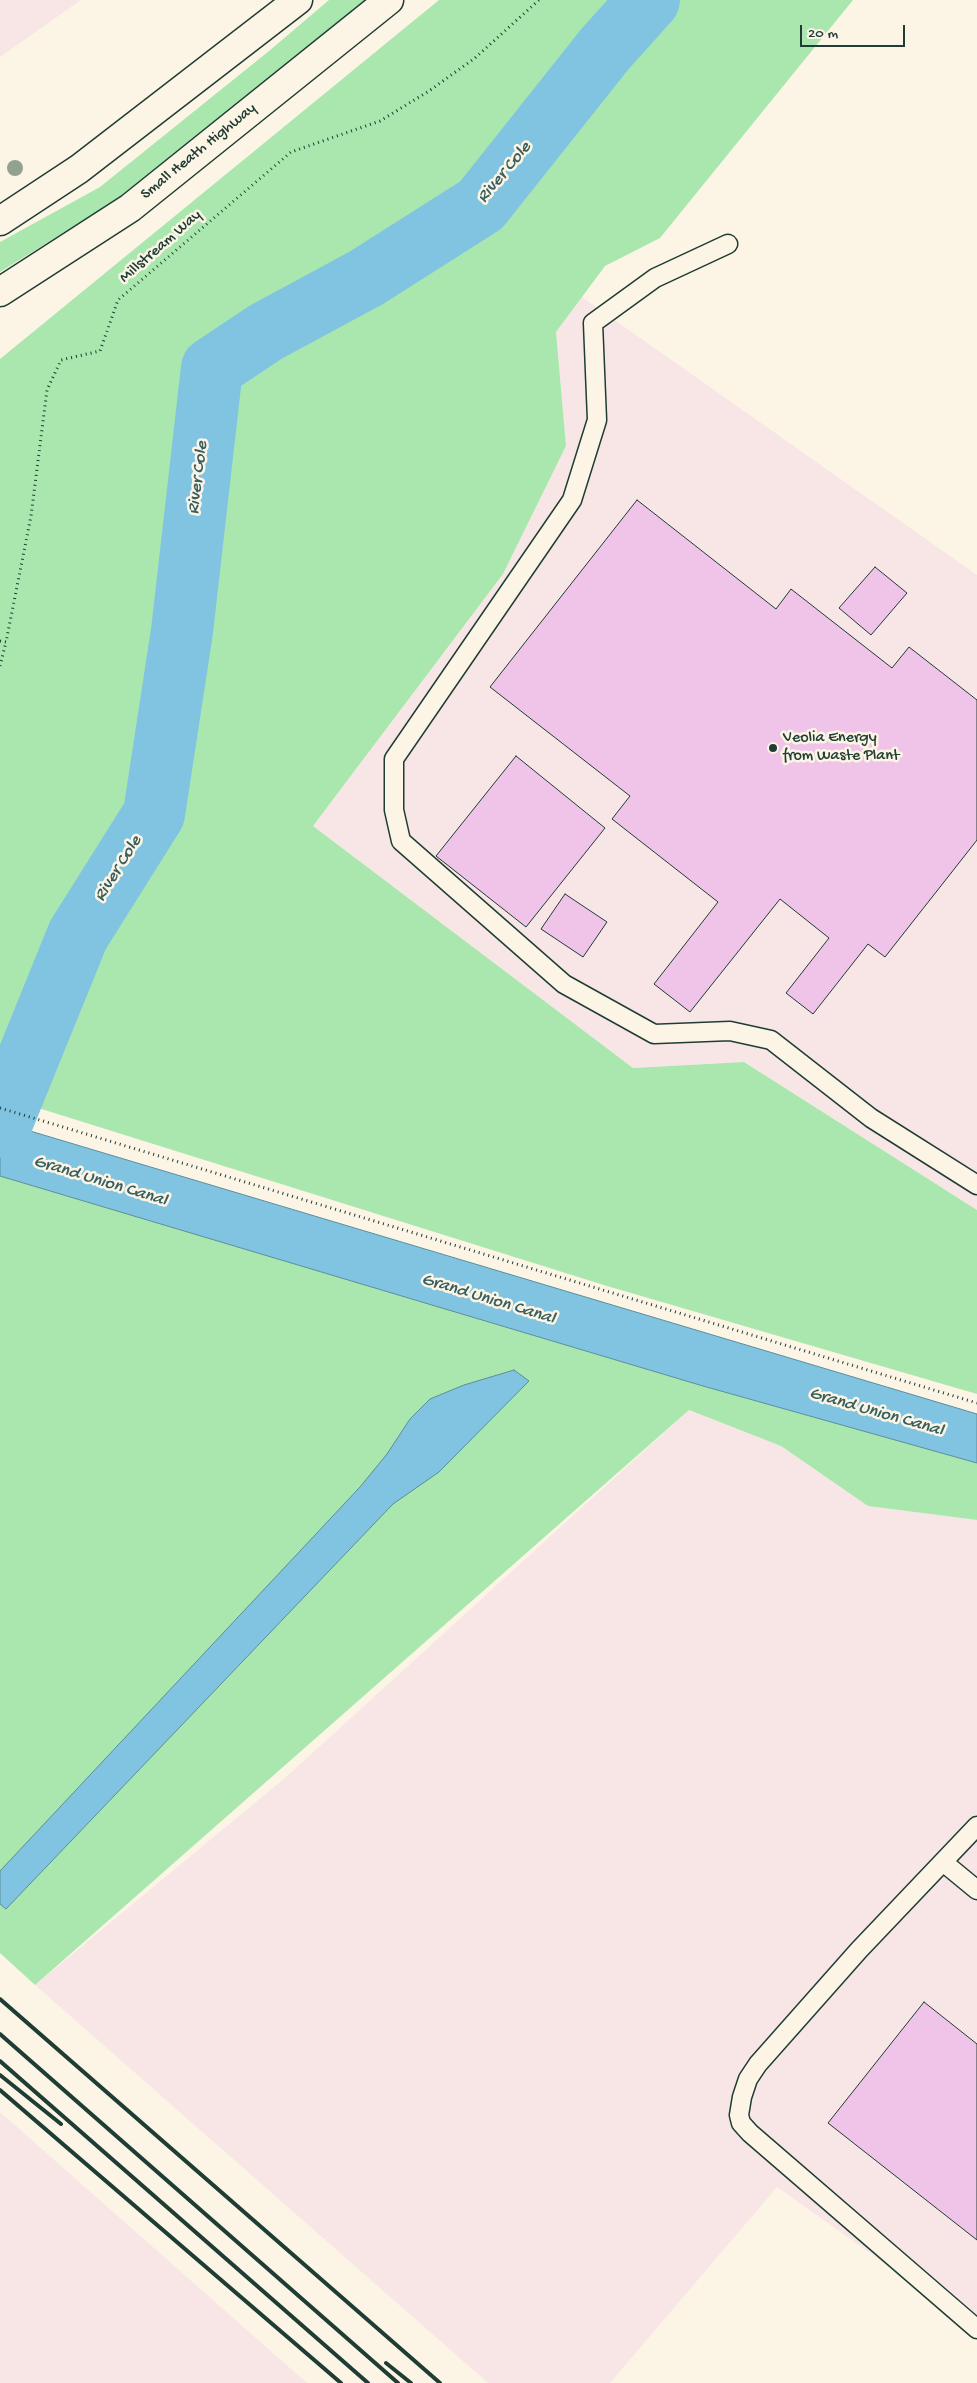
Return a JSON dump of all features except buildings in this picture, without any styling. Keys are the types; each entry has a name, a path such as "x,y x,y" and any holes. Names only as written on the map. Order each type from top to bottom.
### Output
{"highway":[{"path":"0,221 79,169 298,0"},
{"name":"Small Heath Highway","path":"0,292 130,208 388,0"}],"lane":[{"path":"728,244 656,278 593,323 597,420 572,500 394,759 394,810 402,841 564,984 654,1034 730,1031 771,1040 870,1118 977,1185"},
{"path":"977,1826 859,1950 758,2064 748,2079 742,2097 740,2115 741,2122 750,2133 977,2329"},
{"path":"943,1862 977,1890"}],"path":[{"name":"Millstream Way","path":"6,642 31,516 47,390 61,360 100,351 118,300 291,152 380,121 429,91 475,58 539,0"},
{"path":"0,641 6,642 0,666"},
{"path":"0,1108 977,1403"}],"shaded area":[{"path":"0,0 81,0 0,57"},
{"path":"582,297 977,575 977,1210 744,1062 633,1068 313,826 503,574 566,446 556,332"},
{"path":"689,1410 781,1446 868,1506 977,1520 977,2329 777,2187 610,2383 488,2383 35,1985 286,1777"},
{"path":"0,2112 307,2383 0,2383"}],"green space":[{"path":"329,0 366,0 116,200 0,272 0,242 100,187 269,51"},
{"path":"439,0 853,0 660,238 605,266 556,332 566,446 503,574 313,826 633,1068 744,1062 977,1210 977,1394 607,1286 0,1096 0,359"},
{"path":"0,1176 703,1386 977,1463 977,1520 868,1506 781,1446 689,1410 35,1985 0,1953"}],"water":[{"name":"Grand Union Canal","path":"0,1122 977,1414 977,1463 703,1386 0,1176"},
{"path":"514,1370 529,1381 439,1472 393,1504 6,1909 0,1904 0,1871 360,1487 387,1454 410,1419 430,1399 464,1385"}],"waterway":[{"name":"River Cole","path":"0,1127 78,935 154,814 182,631 212,368 266,332 366,278 481,205 605,49 649,0"}],"railway":[{"path":"0,1999 440,2383"},
{"path":"0,2034 398,2383"},
{"path":"0,2061 368,2383"},
{"path":"0,2075 61,2124"},
{"path":"0,2090 341,2383"},
{"path":"386,2363 411,2383"}],"place":[{"name":"Veolia Energy from Waste Plant","path":"773,748"}]}
